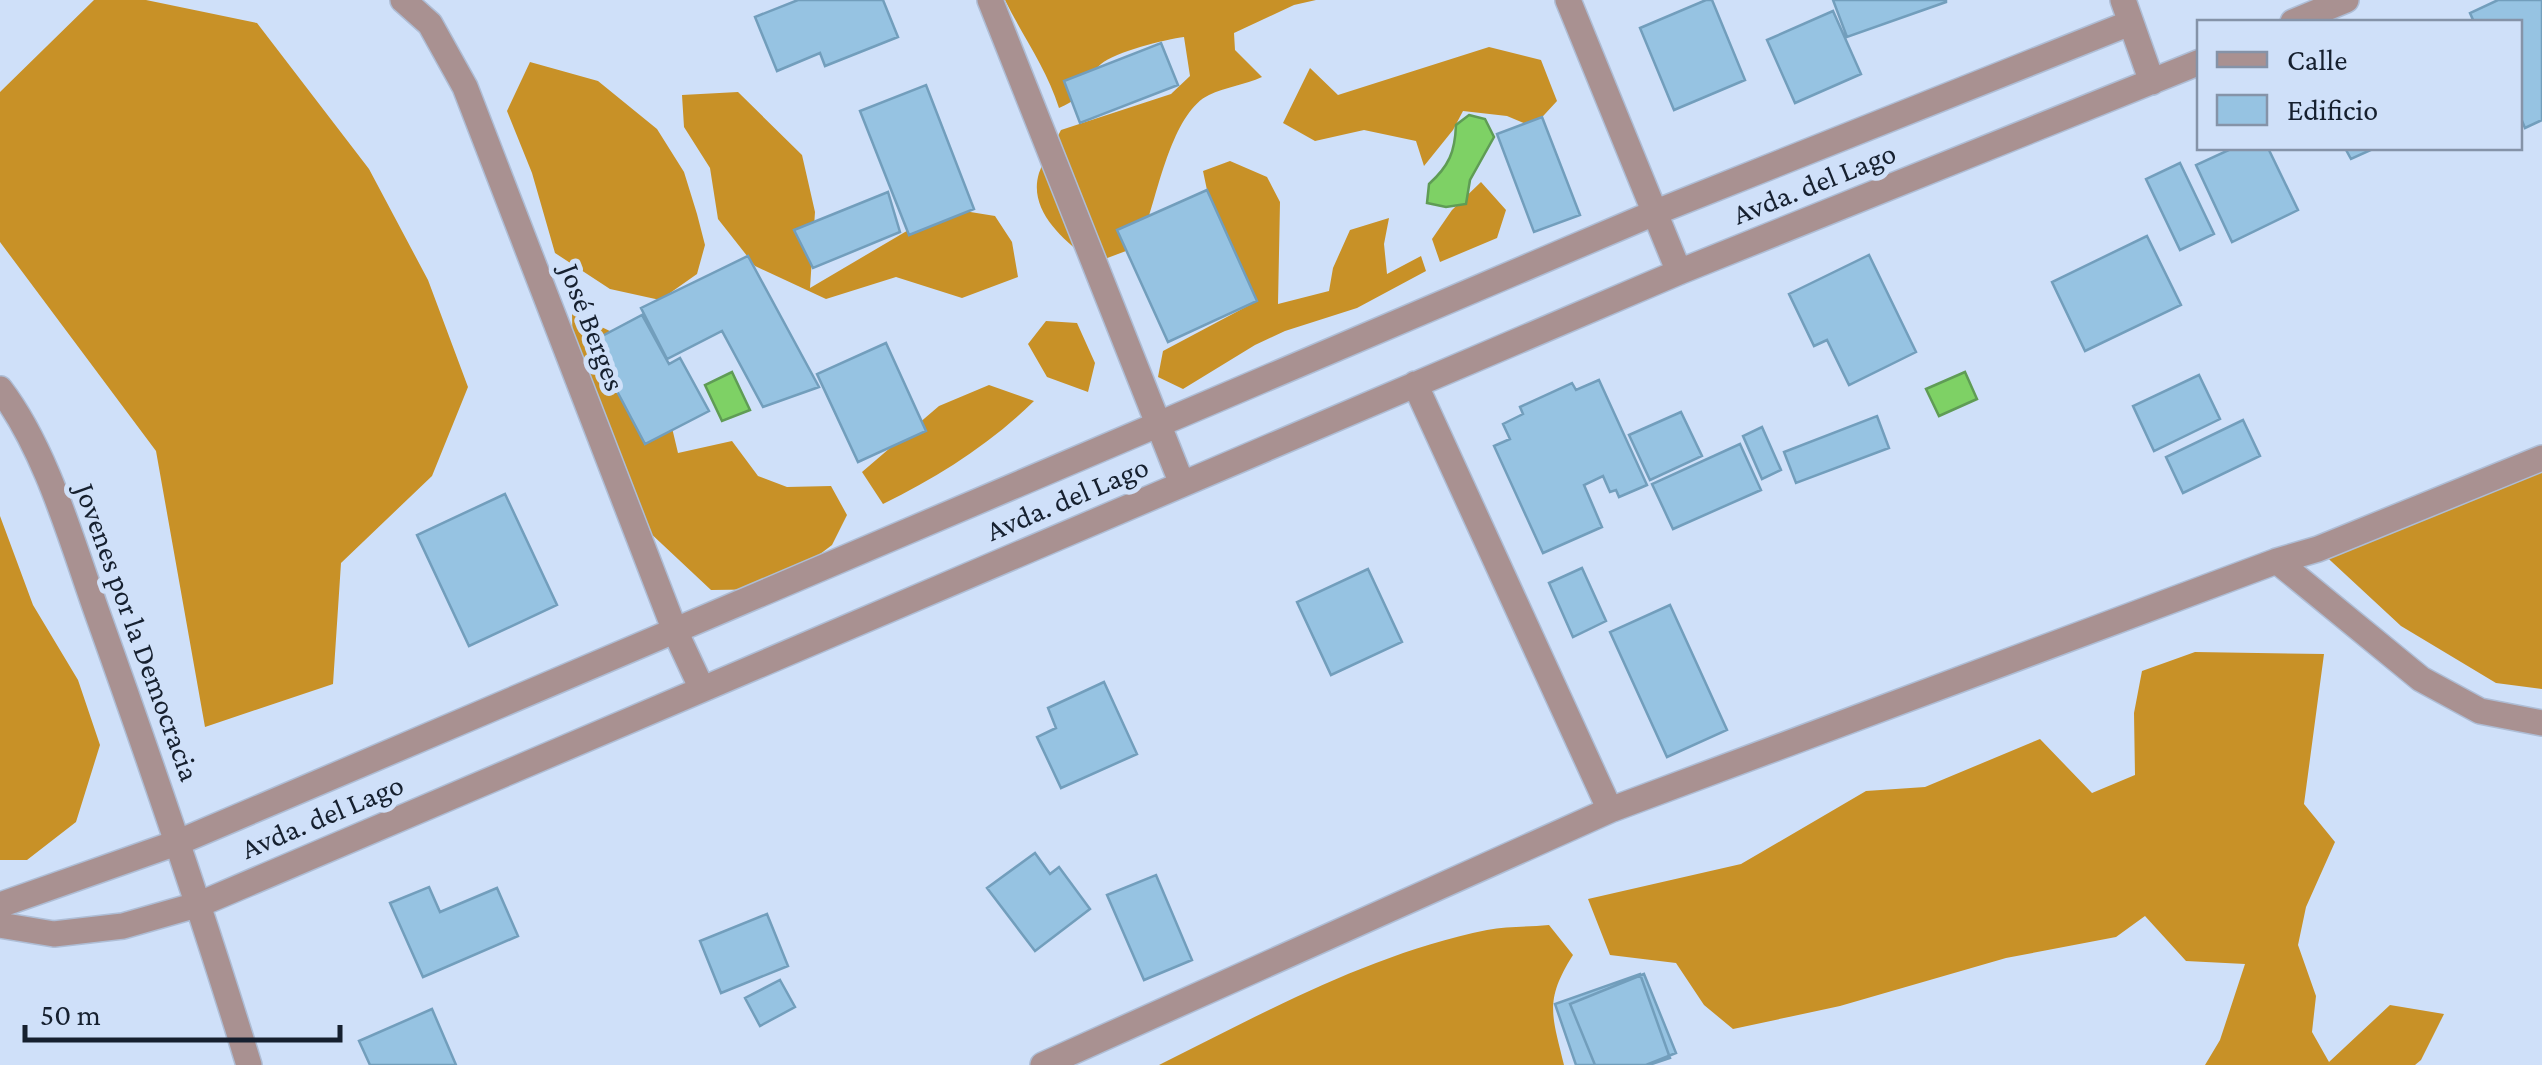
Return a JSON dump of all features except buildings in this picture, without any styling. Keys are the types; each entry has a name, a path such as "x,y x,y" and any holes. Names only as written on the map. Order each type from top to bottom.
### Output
{"street":[{"name":"José Berges","path":"403,0 430,24 465,88 702,690"},
{"path":"990,0 1182,484"},
{"path":"1568,0 1679,272"},
{"path":"2298,20 2346,0"},
{"path":"0,905 179,842 2126,11 2152,82"},
{"name":"Avda. del Lago","path":"0,925 54,934 123,926 200,904 1679,272 2197,63"},
{"path":"1415,384 1610,810"},
{"name":"Jovenes por la Democracia","path":"0,389 12,404 54,491 179,842 250,1065"},
{"path":"1044,1065 1610,810 2318,549 2542,458"},
{"path":"2277,561 2422,679 2480,712 2542,723"}],"shaded area":[{"path":"94,0 146,0 257,23 369,169 428,280 468,387 432,476 341,563 333,684 205,727 156,451 0,242 0,92"},
{"path":"1005,0 1316,0 1294,5 1234,33 1235,50 1262,77 1215,92 1197,103 1170,149 1149,216 1118,230 1126,251 1094,263 1062,236 1044,213 1037,187 1039,173 1061,130 1171,94 1190,76 1184,37 1108,59 1095,70 1077,97 1059,108"},
{"path":"1489,47 1541,60 1557,101 1533,127 1507,116 1463,111 1424,166 1416,141 1364,130 1315,141 1283,123 1310,68 1338,95"},
{"path":"530,62 598,81 657,129 684,172 705,245 697,274 660,300 610,289 555,253 532,173 507,111"},
{"path":"738,92 802,155 815,212 810,288 922,222 958,210 995,216 1012,242 1018,277 962,298 896,277 826,299 755,266 718,219 710,168 684,127 682,95"},
{"path":"1469,115 1485,119 1494,137 1470,180 1466,204 1446,207 1427,203 1429,184 1442,171 1452,151 1456,125"},
{"path":"1230,161 1267,177 1280,202 1278,304 1329,291 1333,268 1350,230 1389,218 1384,244 1387,274 1421,256 1426,271 1357,308 1255,345 1183,389 1158,377 1163,351 1257,301 1207,190 1203,171"},
{"path":"1481,182 1506,210 1497,238 1440,262 1432,239 1452,210"},
{"path":"572,313 654,352 678,453 732,441 758,476 787,487 831,486 847,515 832,545 774,589 711,590 630,514 573,367"},
{"path":"1046,321 1077,323 1095,363 1088,392 1047,377 1028,344"},
{"path":"732,372 750,410 722,421 705,385"},
{"path":"1965,372 1977,399 1939,416 1926,389"},
{"path":"989,385 1034,401 963,458 883,504 862,472 939,406"},
{"path":"2542,471 2542,689 2496,683 2401,626 2318,549"},
{"path":"0,516 33,605 78,680 100,745 76,822 27,860 0,860"},
{"path":"2195,652 2324,654 2304,804 2335,842 2306,907 2298,945 2316,996 2312,1032 2329,1062 2390,1005 2444,1014 2415,1065 2205,1065 2220,1040 2245,964 2186,961 2145,916 2116,937 2006,958 1840,1006 1733,1029 1704,1005 1676,963 1610,955 1588,899 1741,864 1866,791 1925,787 2040,739 2092,793 2135,775 2134,713 2142,671"},
{"path":"1549,925 1573,955 1558,985 1553,1008 1564,1065 1159,1065 1319,987 1401,954 1487,930"}]}
